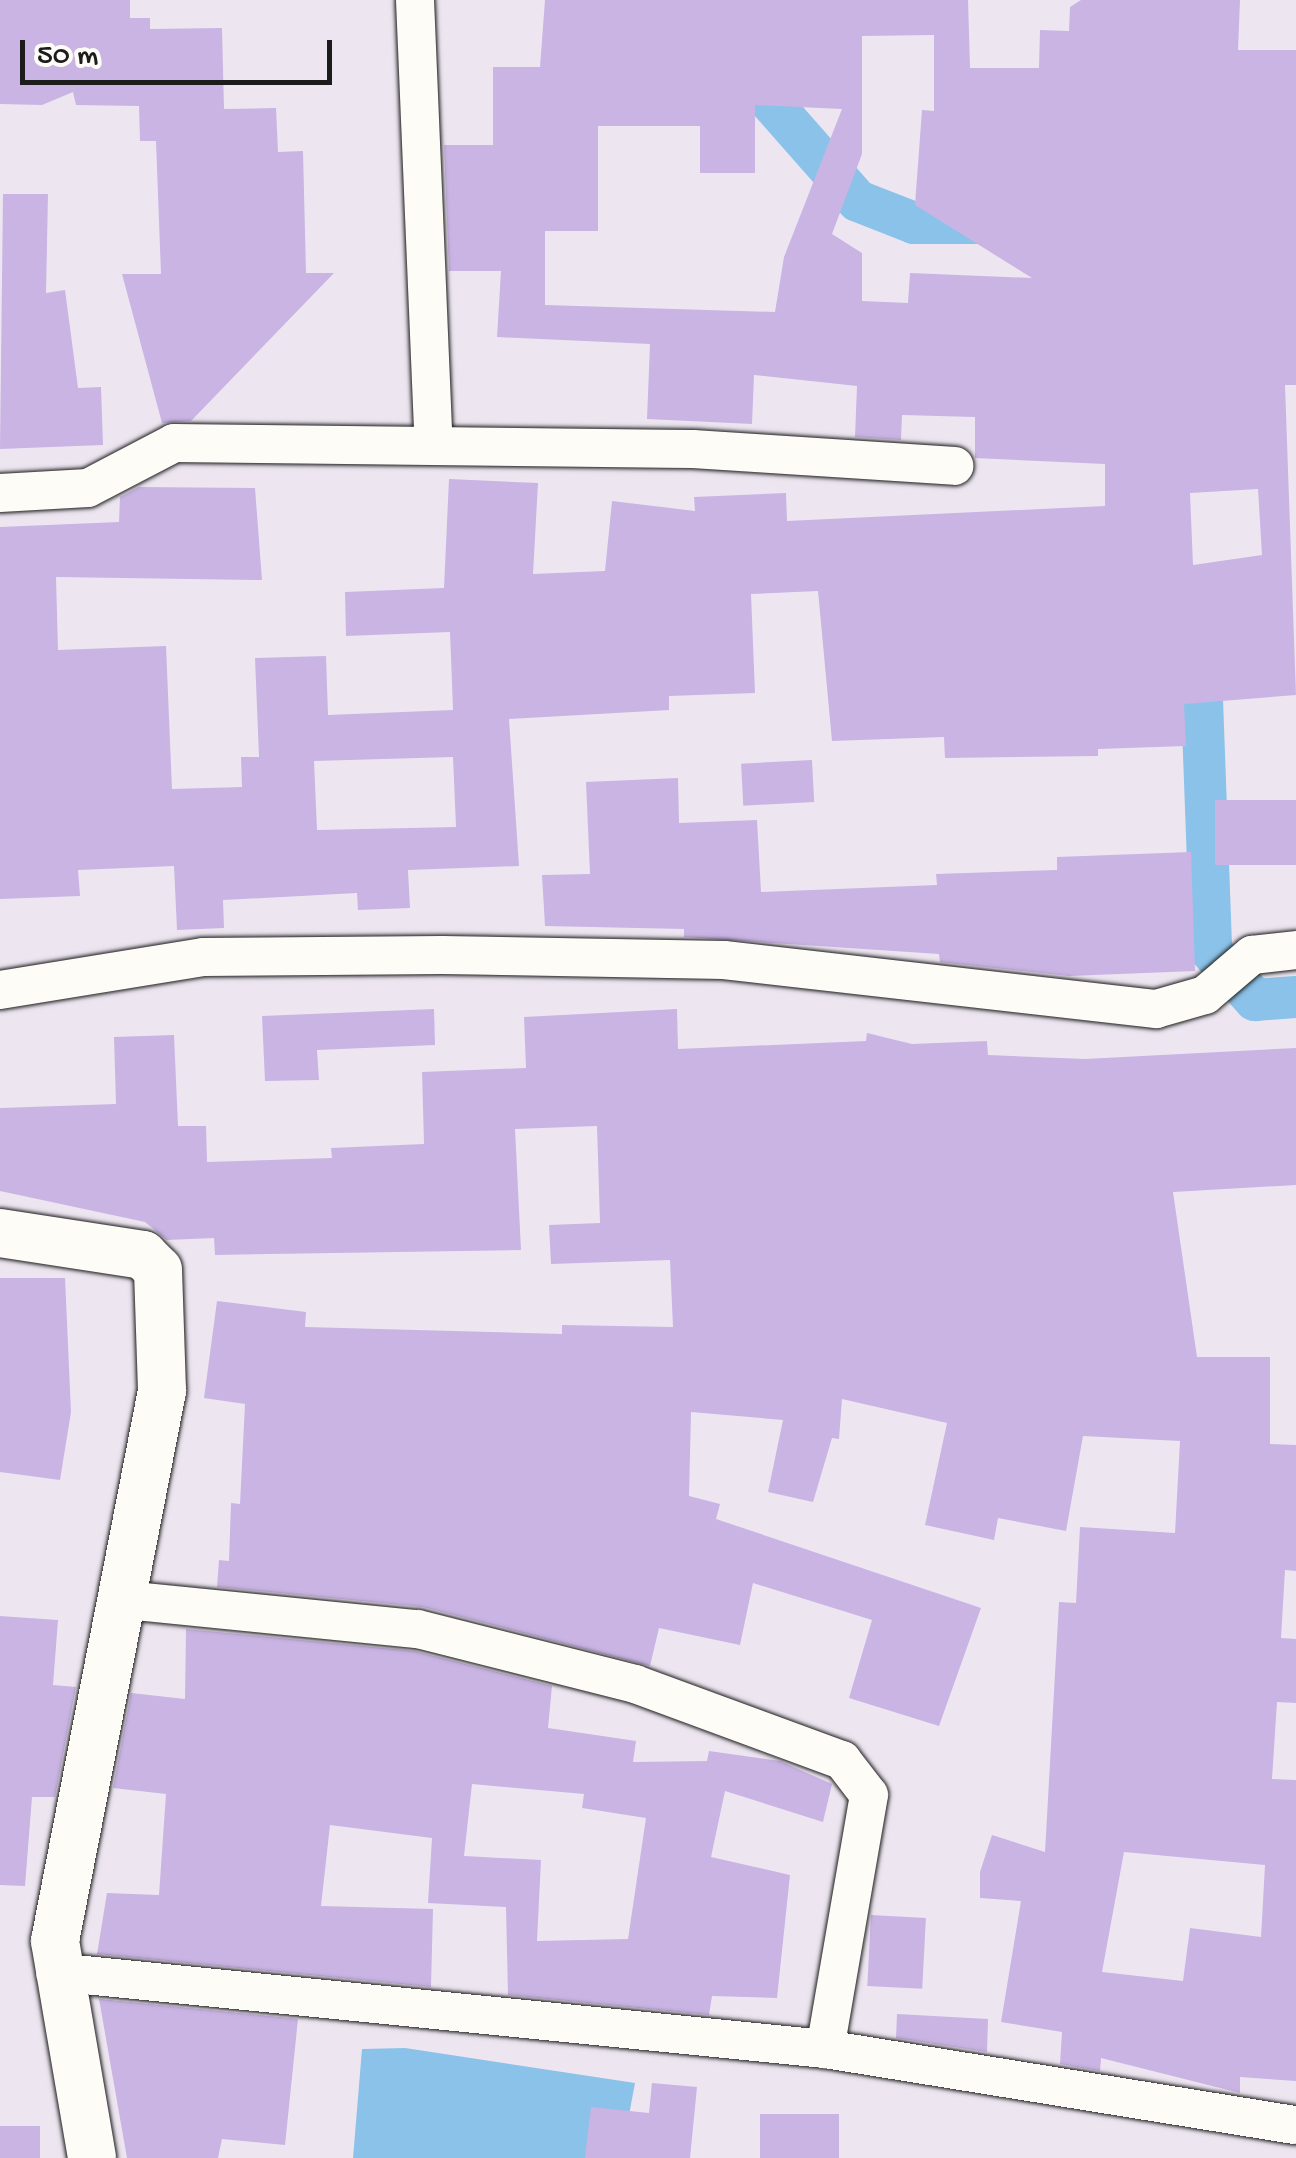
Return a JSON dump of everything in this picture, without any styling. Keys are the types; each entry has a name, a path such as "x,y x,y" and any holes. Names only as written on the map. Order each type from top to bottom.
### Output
{"street":[{"path":"415,0 434,445"},
{"path":"0,493 88,488 174,443 434,445 954,466"},
{"path":"0,990 203,957 442,954 724,960 1156,1009 1205,996 1252,954 1296,950"},
{"path":"0,1233 142,1255 158,1270 162,1391 55,1972 92,2158"},
{"path":"126,1600 418,1629 635,1684 842,1760 869,1795 825,2049"},
{"path":"55,1972 825,2049 1296,2125"}],"water":[{"path":"405,2048 635,2083 621,2158 353,2158 362,2049"}],"building":[{"path":"0,0 130,0 130,18 150,18 150,29 222,28 224,109 276,108 278,152 303,151 306,273 334,273 191,421 162,423 122,274 161,274 156,141 140,141 139,106 76,105 73,92 42,105 0,104"},
{"path":"545,0 968,0 970,68 1039,68 1040,30 1069,31 1070,7 1081,0 1240,0 1238,50 1296,50 1296,385 1285,385 1296,695 1184,704 1186,746 1098,749 1098,756 945,758 944,737 832,741 818,591 751,594 755,693 669,696 669,710 509,719 519,866 408,870 410,908 358,910 357,893 223,900 224,928 177,930 174,866 78,870 80,896 0,899 0,527 119,522 120,497 139,487 255,488 262,580 56,577 58,650 166,646 172,789 242,787 241,757 259,757 255,658 326,656 328,715 453,710 450,632 346,636 345,592 444,588 449,479 538,483 533,574 605,571 612,501 695,511 694,497 786,493 787,521 1105,506 1105,464 975,458 975,417 902,415 901,440 855,437 857,386 754,375 752,424 647,419 650,344 497,337 501,271 449,271 444,145 493,145 493,67 540,67","holes":["934,35 934,111 922,110 915,205 1032,278 910,273 908,303 862,301 862,253 832,234 862,154 862,36","755,105 842,109 784,257 775,312 545,305 545,231 598,231 598,126 700,126 700,173 755,173","1258,489 1262,555 1193,565 1190,493","453,757 456,827 317,830 314,761"]},
{"path":"3,194 48,194 46,293 65,290 78,388 101,387 103,445 0,449"},
{"path":"812,760 814,802 743,806 741,764"},
{"path":"678,778 679,823 757,820 761,892 937,885 936,874 1057,870 1057,857 1191,852 1195,971 1069,976 940,962 939,954 684,937 684,929 545,926 542,875 590,874 586,782"},
{"path":"1215,800 1296,800 1296,865 1215,865"},
{"path":"434,1009 435,1045 317,1050 319,1080 265,1081 262,1016"},
{"path":"677,1009 678,1049 866,1041 867,1033 912,1044 987,1041 988,1055 1085,1059 1296,1048 1296,1185 1173,1192 1197,1357 1270,1357 1270,1444 1296,1445 1296,1571 1285,1570 1281,1638 1296,1639 1296,1703 1277,1702 1272,1779 1296,1780 1296,2081 1240,2077 1240,2093 1101,2058 1100,2071 1060,2064 1062,2032 1001,2022 1021,1901 980,1898 980,1872 992,1835 1045,1852 1059,1602 1076,1603 1080,1527 1175,1533 1180,1441 1083,1436 1066,1531 998,1518 994,1540 925,1525 947,1423 842,1399 839,1439 832,1438 813,1502 768,1492 783,1420 691,1412 689,1496 720,1504 716,1519 981,1608 939,1726 849,1698 872,1620 753,1583 740,1645 659,1628 650,1666 423,1607 217,1587 219,1560 229,1561 231,1503 240,1504 245,1404 204,1398 217,1301 306,1312 305,1327 562,1334 562,1325 673,1327 670,1260 551,1264 549,1225 600,1223 597,1126 515,1129 521,1250 215,1255 214,1238 167,1240 145,1222 0,1191 0,1108 116,1104 114,1037 174,1035 178,1126 206,1126 207,1162 332,1158 331,1148 424,1144 422,1072 526,1068 524,1017","holes":["1124,1852 1265,1865 1261,1937 1190,1928 1183,1981 1102,1972"]},
{"path":"0,1278 65,1278 71,1412 60,1480 0,1472"},
{"path":"0,1616 58,1620 53,1685 76,1687 55,1797 32,1797 25,1886 0,1885"},
{"path":"186,1629 414,1651 552,1686 548,1728 636,1741 633,1762 707,1761 709,1751 780,1761 832,1784 823,1822 725,1791 711,1857 790,1875 777,1998 712,1996 709,2015 508,1995 506,1907 428,1903 432,1838 330,1825 321,1906 433,1909 431,1987 97,1954 107,1893 159,1895 166,1794 113,1788 131,1693 185,1699","holes":["472,1784 584,1794 582,1808 646,1818 628,1939 537,1941 541,1860 464,1856"]},
{"path":"871,1915 926,1918 922,1989 867,1986"},
{"path":"99,1999 298,2019 285,2145 222,2139 218,2158 127,2158"},
{"path":"897,2014 988,2019 987,2052 896,2038"},
{"path":"652,2083 697,2087 690,2158 585,2158 591,2107 649,2113"},
{"path":"760,2114 839,2114 839,2158 760,2158"},
{"path":"0,2126 40,2126 40,2158 0,2158"}],"waterway":[{"path":"763,0 760,90 858,201 914,223 1000,223"},
{"path":"1200,645 1211,951 1255,1000 1296,997"}]}
